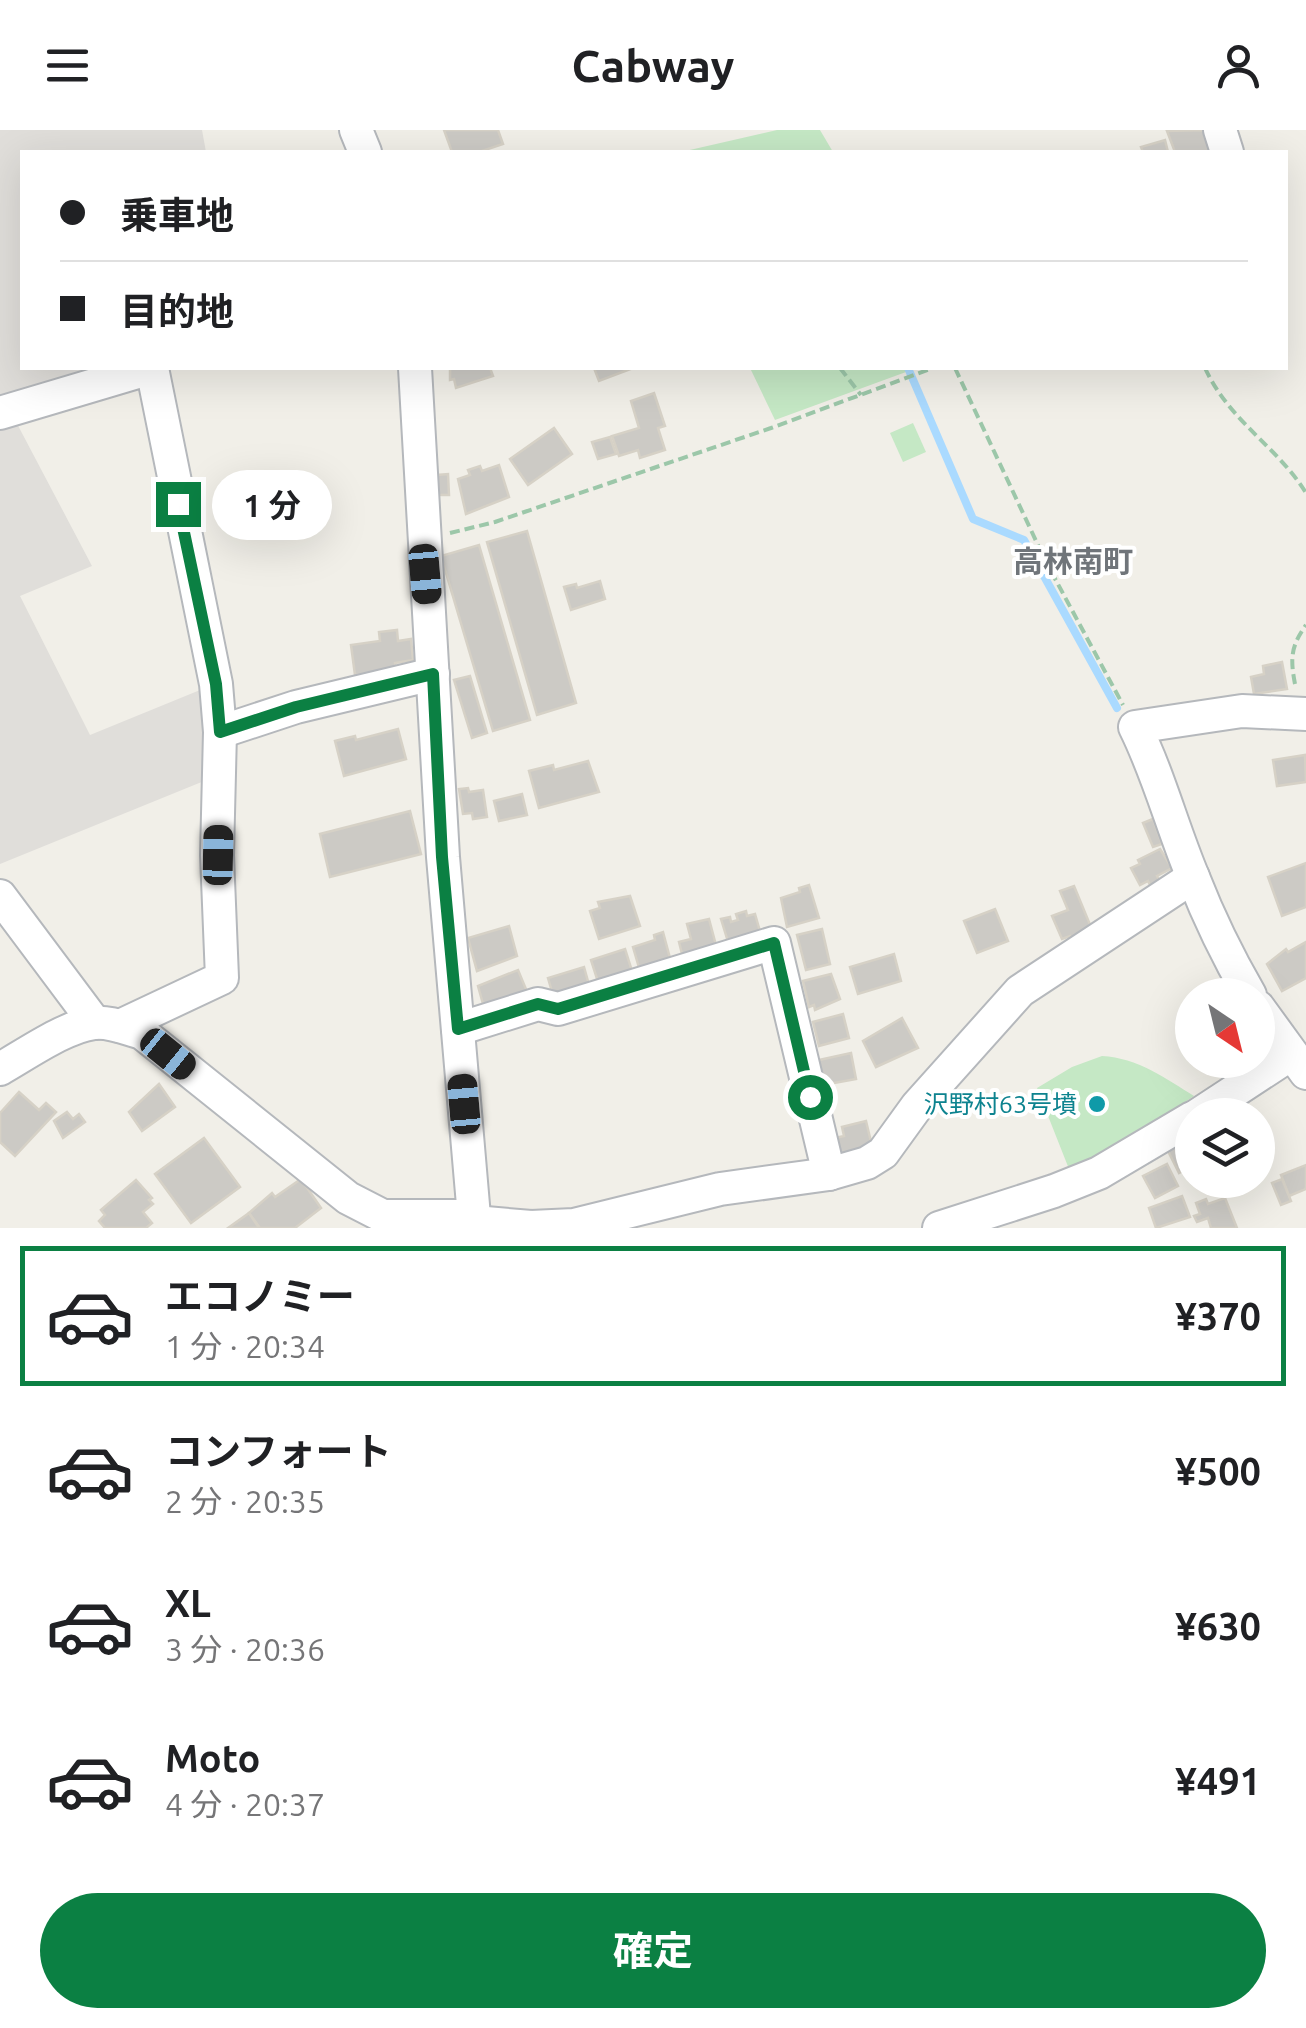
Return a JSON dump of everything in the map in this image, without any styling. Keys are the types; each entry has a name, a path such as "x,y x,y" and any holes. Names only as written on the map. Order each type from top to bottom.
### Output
{"street":[{"path":"0,413 144,370"},
{"path":"0,1069 70,1031 107,1024 222,978 220,732 216,684 151,370"},
{"path":"415,370 442,857 475,1222"},
{"path":"220,732 296,707 433,674"},
{"path":"1240,978 1193,878 1148,752 1134,727 1242,711 1303,714"},
{"path":"0,896 107,1024 142,1033 348,1198 383,1216 531,1227 574,1224 720,1189 829,1174 867,1164 883,1153 916,1106 1020,992 1193,878"},
{"path":"458,1029 538,1004 558,1009 774,943 829,1174"},
{"path":"1231,1098 1298,1063 1275,1031"},
{"path":"940,1228 1099,1173 1175,1129"}],"path":[{"path":"841,370 860,395"},
{"path":"423,540 495,522 927,370"},
{"path":"956,370 1046,560 1134,727"},
{"path":"1205,370 1234,415 1295,476 1306,493"},
{"path":"1303,714 1290,661 1292,645 1306,625"}],"shaded area":[{"path":"0,130 202,130 206,150 20,150 20,370 110,370 0,404"},
{"path":"14,418 92,566 20,596 90,735 205,688 209,779 0,864 0,423"}],"green space":[{"path":"777,130 820,130 832,150 690,150"},
{"path":"751,370 906,372 775,420"},
{"path":"913,423 926,452 903,462 890,433"},
{"path":"1102,1056 1115,1058 1162,1076 1194,1096 1175,1098 1175,1109 1117,1147 1069,1169 1037,1088 1072,1067"}],"building":[{"path":"444,130 498,130 503,144 485,150 451,150"},
{"path":"1205,130 1212,150 1174,150 1167,131"},
{"path":"1165,140 1168,150 1142,150 1141,147"},
{"path":"450,370 491,370 493,376 456,388 454,379 450,380"},
{"path":"595,370 628,370 599,381"},
{"path":"654,393 665,426 658,428 665,450 640,458 638,450 619,456 612,436 639,428 631,401"},
{"path":"554,428 572,454 528,485 510,459"},
{"path":"610,437 616,454 598,459 592,442"},
{"path":"499,465 509,497 466,514 458,479 470,475 468,470 480,466 482,471"},
{"path":"448,474 449,495 438,495 437,475"},
{"path":"527,531 576,703 537,715 487,542"},
{"path":"479,545 530,720 493,731 441,556"},
{"path":"600,581 605,599 571,610 564,587 576,584 577,588"},
{"path":"397,630 398,641 411,639 413,660 395,663 396,673 355,675 351,645 380,641 379,632"},
{"path":"1282,662 1287,689 1254,694 1251,677 1264,674 1263,666"},
{"path":"470,676 487,733 472,738 454,680"},
{"path":"398,729 406,759 344,776 335,741"},
{"path":"1305,755 1306,782 1277,786 1273,760"},
{"path":"588,761 599,792 539,808 529,771 553,765 554,770"},
{"path":"468,788 469,792 483,790 487,817 473,819 472,813 463,814 459,789"},
{"path":"522,794 527,815 499,821 494,801"},
{"path":"410,811 421,854 330,877 320,834"},
{"path":"1153,819 1162,844 1153,847 1143,823"},
{"path":"1160,849 1172,868 1157,876 1160,882 1151,887 1148,881 1140,885 1131,868"},
{"path":"1306,863 1306,907 1282,916 1268,877"},
{"path":"809,885 819,918 787,927 781,898"},
{"path":"1074,886 1091,927 1080,932 1083,938 1073,942 1070,936 1062,939 1052,916 1068,910 1060,891"},
{"path":"630,896 640,926 599,939 590,911 600,908 598,902"},
{"path":"995,909 1008,941 977,953 964,921"},
{"path":"746,911 747,916 755,914 761,935 729,945 721,919 738,920 736,914"},
{"path":"709,919 717,949 683,958 679,942 691,939 687,924"},
{"path":"509,926 517,956 477,971 468,938"},
{"path":"822,929 830,964 806,970 797,935"},
{"path":"663,932 671,962 640,971 633,947 655,940 654,935"},
{"path":"1306,942 1306,978 1282,991 1267,964 1286,949 1288,952"},
{"path":"625,949 632,971 599,985 591,960"},
{"path":"894,954 901,981 858,994 850,967"},
{"path":"584,967 589,985 553,995 548,978"},
{"path":"518,970 528,994 485,1011 478,986"},
{"path":"831,974 840,999 815,1010 814,1005 809,1007 803,981"},
{"path":"843,1014 849,1038 819,1046 813,1022"},
{"path":"902,1018 918,1048 876,1067 863,1041"},
{"path":"851,1053 856,1079 823,1085 819,1060"},
{"path":"159,1084 175,1107 142,1131 129,1112"},
{"path":"19,1092 39,1110 46,1103 56,1112 15,1156 0,1142 0,1113"},
{"path":"67,1112 73,1119 79,1114 85,1122 63,1138 54,1121"},
{"path":"866,1121 873,1150 835,1160 835,1138 844,1136 842,1127"},
{"path":"204,1138 240,1187 191,1223 155,1174"},
{"path":"1175,1142 1175,1165 1166,1147"},
{"path":"1167,1164 1175,1188 1155,1198 1143,1176"},
{"path":"1306,1165 1306,1189 1289,1196 1281,1175"},
{"path":"301,1179 321,1208 295,1228 260,1228 249,1213 272,1193 275,1197"},
{"path":"1282,1179 1291,1201 1281,1205 1275,1182"},
{"path":"136,1180 152,1198 149,1200 153,1204 143,1212 152,1223 146,1228 105,1228 99,1221 105,1215 101,1210"},
{"path":"1183,1198 1190,1217 1156,1228 1149,1208"},
{"path":"1225,1198 1237,1228 1211,1228 1208,1218 1197,1222 1194,1216 1200,1214 1196,1203 1206,1199 1208,1204"},
{"path":"249,1213 259,1228 228,1228"}],"waterway":[{"path":"909,370 973,519 1024,540 1117,708"}],"place":[{"name":"沢野村63号墳","path":"1097,1104"}],"district":[{"name":"高林南町","path":"1073,561"}],"route":[{"path":"178,504 216,684 220,732 296,707 433,674 442,857 458,1029 538,1004 558,1009 774,943 810,1097"}]}
